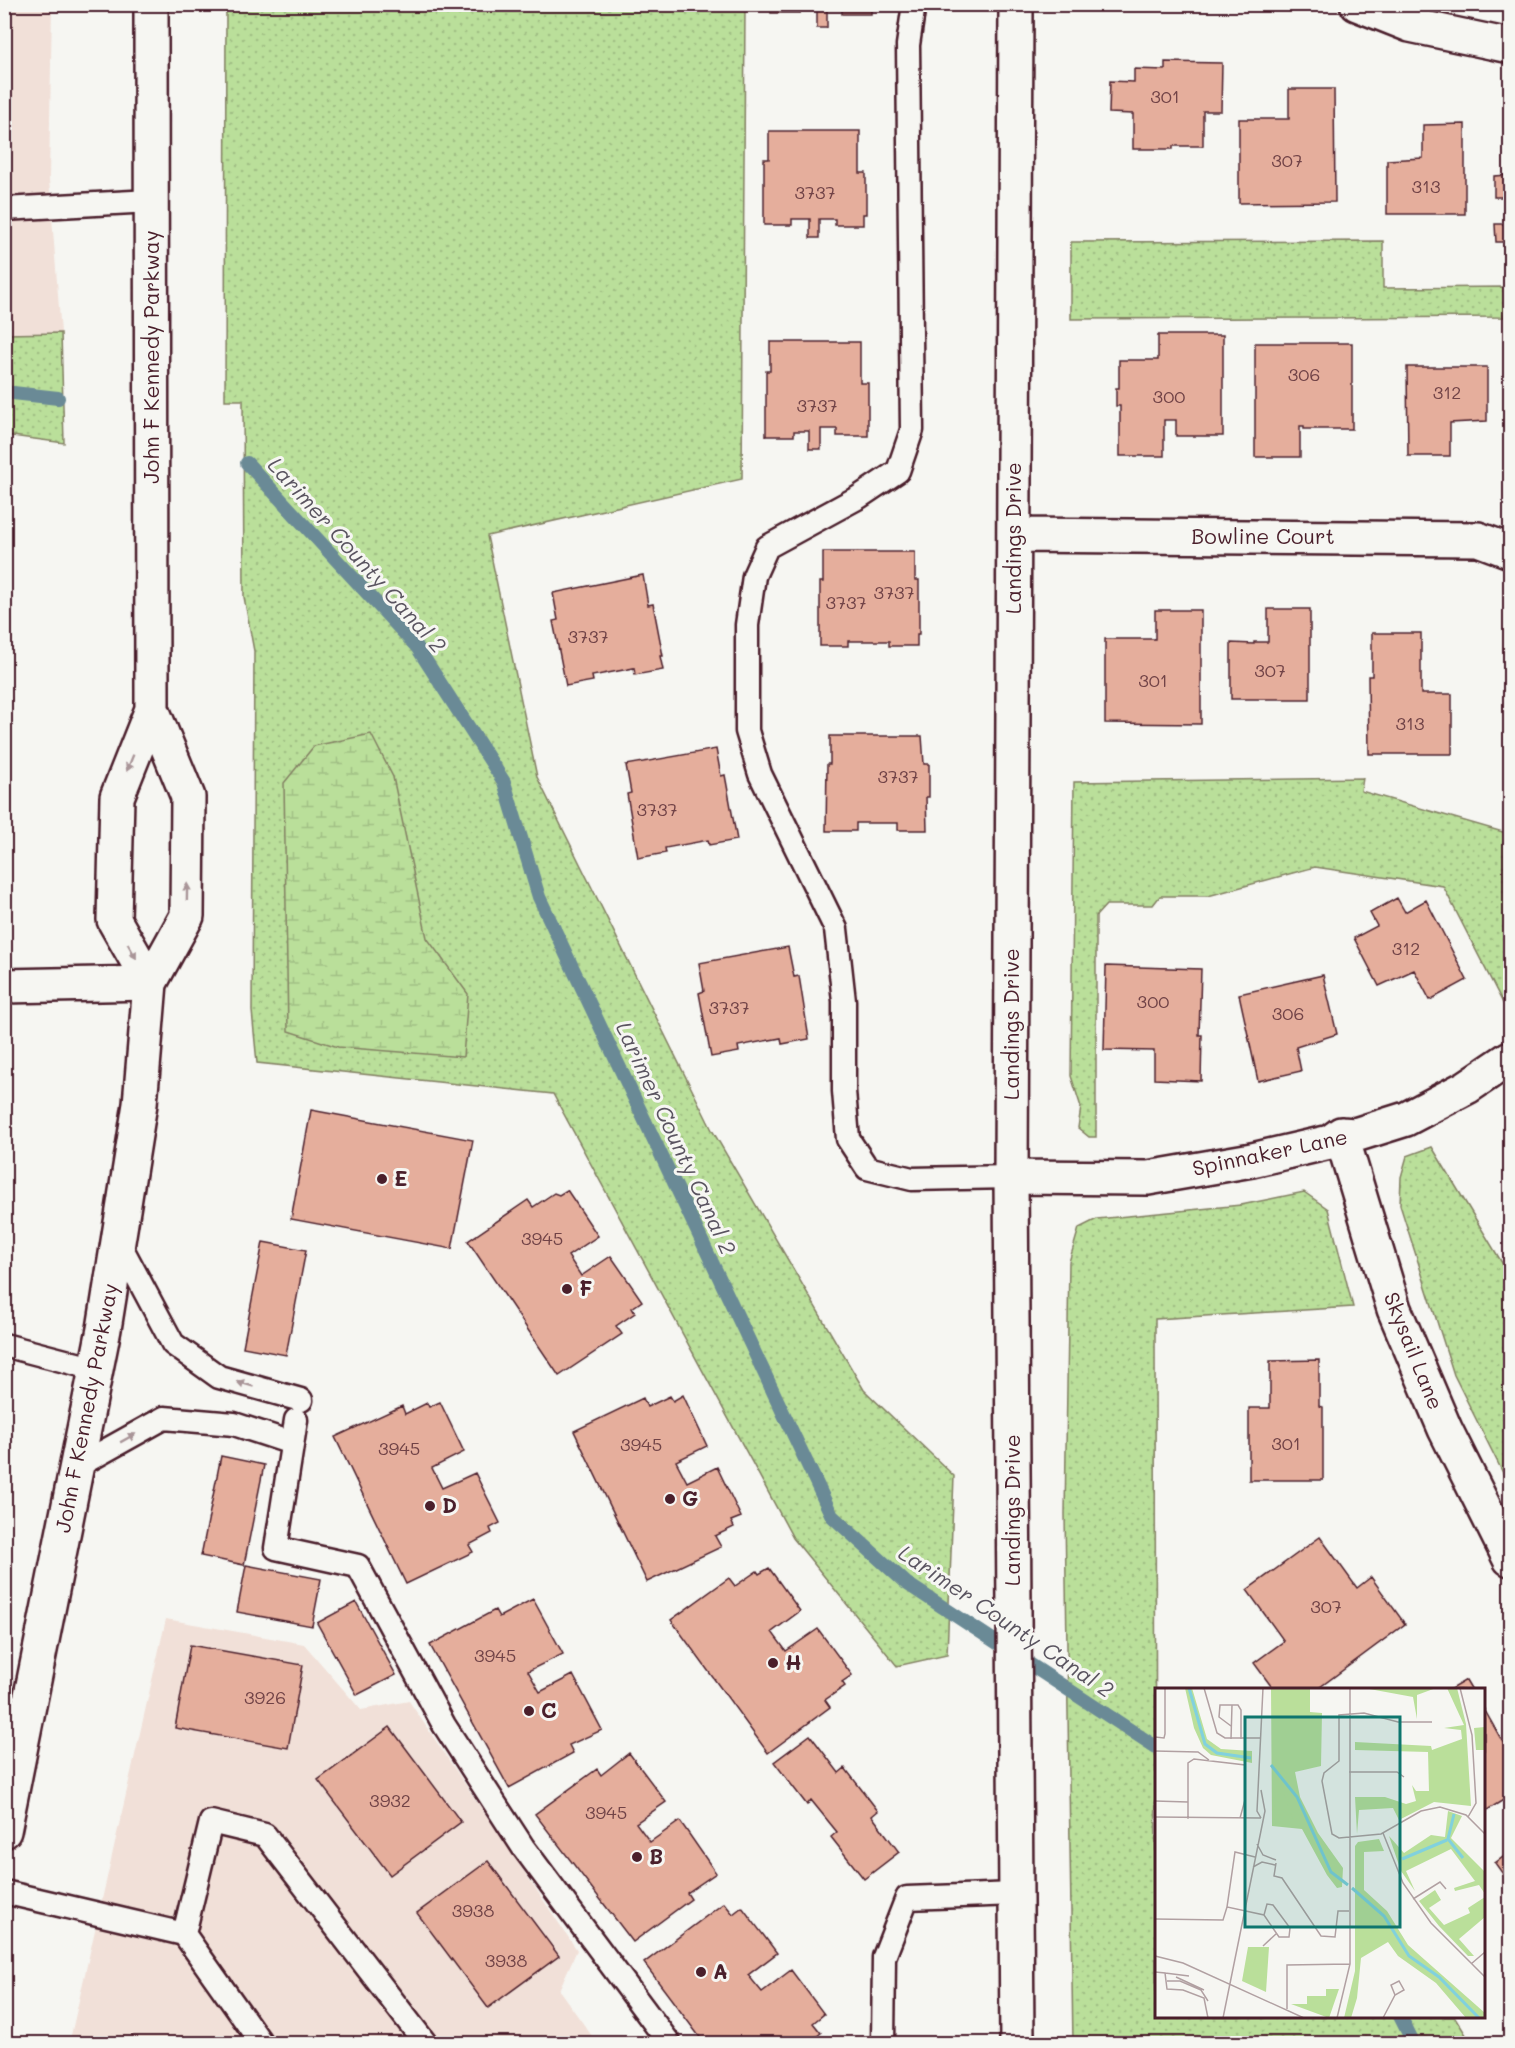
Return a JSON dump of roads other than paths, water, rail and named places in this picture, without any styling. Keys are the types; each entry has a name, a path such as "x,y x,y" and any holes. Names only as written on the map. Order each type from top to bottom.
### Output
{"street":[{"name":"John F Kennedy Parkway","path":"150,983 114,920 117,797 152,709 152,4"},
{"name":"Landings Drive","path":"1016,4 1011,1177 1017,2043"},
{"path":"1357,4 1410,26 1510,46"},
{"name":"Bowline Court","path":"1014,535 1478,539 1510,550"},
{"name":"John F Kennedy Parkway","path":"4,1831 96,1370 140,1104 150,983 187,916 188,797 152,709"},
{"path":"4,986 150,983"},
{"name":"Spinnaker Lane","path":"1011,1177 1148,1178 1252,1160 1330,1142 1341,1134 1355,1135 1406,1119 1467,1087 1510,1058"},
{"name":"Skysail Lane","path":"1341,1134 1394,1309 1445,1429 1510,1559"}],"lane":[{"path":"914,4 908,45 912,430 898,471 859,497 767,547 754,576 747,626 747,731 760,774 836,929 843,1001 843,1091 848,1139 867,1168 912,1179 1011,1177"},
{"path":"4,209 151,201"},
{"path":"118,1241 173,1344 219,1377 296,1421"},
{"path":"4,1345 96,1370"},
{"path":"76,1467 164,1418 234,1424 296,1421"},
{"path":"296,1421 276,1548 358,1566 444,1725 523,1847 670,2043"},
{"path":"184,1934 211,1822 265,1835 426,2043"},
{"path":"4,1892 184,1934 261,2043"},
{"path":"883,2043 885,1957 907,1898 1016,1894"}],"waterway":[{"name":"Larimer County Canal 2","path":"4,392 58,398"},
{"name":"Larimer County Canal 2","path":"247,463 417,647 504,782 539,897 832,1516 906,1583 1155,1746"},
{"name":"Larimer County Canal 2","path":"1401,2018 1414,2044"}],"place":[{"name":"E","path":"382,1179"},
{"name":"F","path":"567,1289"},
{"name":"G","path":"670,1499"},
{"name":"D","path":"430,1506"},
{"name":"H","path":"773,1663"},
{"name":"C","path":"529,1711"},
{"name":"B","path":"637,1857"},
{"name":"A","path":"701,1972"}]}
